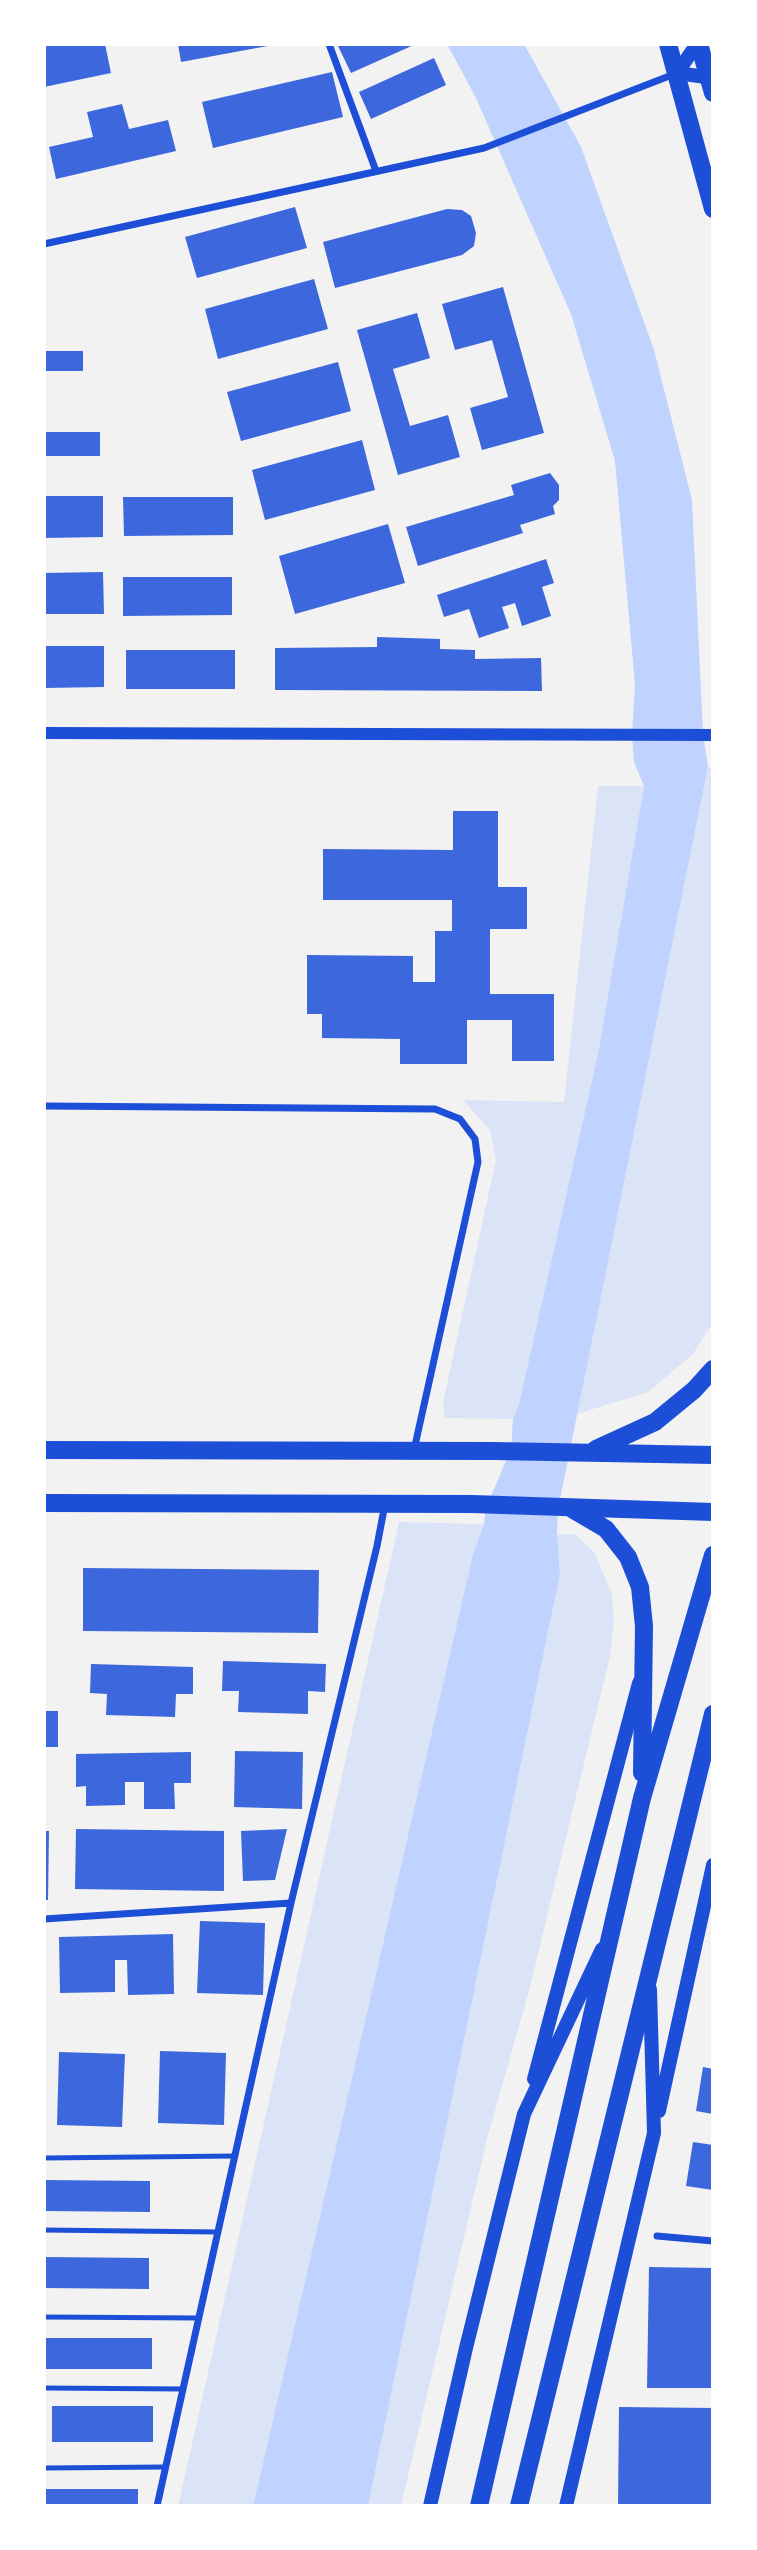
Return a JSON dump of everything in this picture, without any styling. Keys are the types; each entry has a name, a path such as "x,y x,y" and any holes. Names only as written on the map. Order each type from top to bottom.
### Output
{"main road":[{"path":"668,44 713,209"},
{"path":"677,74 698,44"},
{"path":"698,44 712,84"},
{"path":"677,74 712,84"},
{"path":"585,1452 655,1422 694,1390 713,1369"},
{"path":"44,1450 414,1450 713,1455"},
{"path":"44,1503 472,1504 713,1512"},
{"path":"569,1507 606,1529 628,1557 640,1587 645,1626 642,1798"},
{"path":"479,2506 642,1798 713,1555"},
{"path":"430,2506 524,2114 644,1664"},
{"path":"519,2506 713,1714"},
{"path":"566,2506 654,2133 713,1865"},
{"path":"524,2114 609,1935"},
{"path":"649,1974 654,2133"}],"street":[{"path":"329,44 376,171"},
{"path":"44,244 484,148 677,74"},
{"path":"44,733 713,735"},
{"path":"44,1106 435,1109 460,1119 475,1139 478,1162 414,1450"},
{"path":"157,2506 291,1903 385,1503"},
{"path":"44,1919 291,1903"},
{"path":"657,2236 713,2241"}],"lane":[{"path":"44,2158 235,2156"},
{"path":"44,2230 218,2232"},
{"path":"44,2317 199,2318"},
{"path":"44,2388 183,2389"},
{"path":"44,2468 166,2467"}],"shaded area":[{"path":"708,767 713,768 713,1322 693,1354 648,1392 577,1414"},
{"path":"598,786 644,786 598,1054 519,1404 513,1419 445,1418 443,1402 496,1160 490,1130 463,1100 564,1102"},
{"path":"399,1522 484,1524 473,1554 253,2506 178,2506"},
{"path":"575,1534 594,1552 612,1594 614,1621 610,1656 529,1991 488,2135 401,2506 368,2506 560,1574 557,1535"}],"water":[{"path":"447,44 524,44 581,147 654,350 692,500 703,734 708,767 558,1509 560,1574 368,2506 253,2506 473,1554 484,1524 486,1508 511,1449 513,1419 519,1404 598,1054 644,786 634,762 632,734 635,685 615,461 571,314 475,96"}],"building":[{"path":"44,44 105,44 111,73 44,87"},
{"path":"178,44 273,44 273,45 181,62"},
{"path":"416,44 351,73 338,46"},
{"path":"434,58 446,85 371,119 359,92"},
{"path":"332,72 343,117 213,148 202,102"},
{"path":"122,104 129,129 168,120 176,151 56,179 49,147 93,137 87,112"},
{"path":"295,207 307,248 197,278 185,237"},
{"path":"447,209 462,210 471,216 476,233 474,246 462,255 335,288 323,242"},
{"path":"314,279 328,329 218,359 205,309"},
{"path":"503,287 544,433 482,450 470,408 508,397 492,340 455,350 442,304"},
{"path":"417,313 430,358 393,369 410,426 448,415 460,457 398,475 357,330"},
{"path":"44,351 83,351 83,371 44,371"},
{"path":"338,362 351,411 241,441 227,392"},
{"path":"44,432 100,432 100,456 44,456"},
{"path":"362,440 375,490 265,520 252,470"},
{"path":"550,473 559,485 559,500 553,506 555,514 520,525 523,533 418,566 406,527 514,495 511,485"},
{"path":"44,496 103,496 103,537 44,538"},
{"path":"123,497 233,497 233,535 124,536"},
{"path":"388,524 405,583 295,614 279,556"},
{"path":"546,559 554,583 542,587 551,616 522,626 515,603 502,607 509,628 479,638 469,609 444,617 437,595"},
{"path":"103,572 104,614 44,614 44,573"},
{"path":"123,577 232,577 232,615 123,616"},
{"path":"377,637 440,639 440,649 475,650 475,659 541,658 542,691 275,690 275,648 377,647"},
{"path":"44,646 104,646 104,687 44,688"},
{"path":"126,650 235,650 235,689 126,689"},
{"path":"453,811 498,811 498,887 527,887 527,929 490,929 490,994 554,994 554,1061 512,1061 512,1020 467,1020 467,1064 400,1064 400,1039 322,1038 322,1014 307,1014 307,955 413,956 413,982 435,982 435,931 452,931 452,900 323,900 323,849 453,850"},
{"path":"83,1568 319,1570 318,1633 83,1631"},
{"path":"223,1661 326,1664 325,1692 308,1691 308,1714 238,1712 239,1691 222,1691"},
{"path":"91,1664 193,1667 193,1694 176,1694 175,1717 106,1715 107,1694 90,1693"},
{"path":"44,1711 58,1711 58,1747 44,1747"},
{"path":"235,1751 303,1752 302,1809 234,1807"},
{"path":"191,1752 191,1783 174,1783 175,1809 144,1809 144,1782 125,1782 125,1805 86,1806 86,1786 76,1787 76,1754"},
{"path":"76,1829 224,1831 224,1891 75,1889"},
{"path":"287,1829 275,1880 243,1881 241,1831"},
{"path":"44,1831 49,1831 48,1900 44,1900"},
{"path":"200,1921 265,1923 263,1995 197,1993"},
{"path":"173,1934 174,1994 128,1995 127,1960 115,1960 115,1992 60,1993 59,1937"},
{"path":"160,2051 226,2053 224,2125 158,2123"},
{"path":"59,2052 125,2054 122,2127 57,2125"},
{"path":"703,2067 713,2069 713,2114 696,2111"},
{"path":"693,2142 713,2145 713,2190 686,2186"},
{"path":"44,2180 150,2181 150,2212 44,2211"},
{"path":"44,2257 149,2258 149,2289 44,2288"},
{"path":"649,2267 713,2268 713,2388 647,2388"},
{"path":"44,2338 152,2338 152,2369 44,2369"},
{"path":"52,2406 153,2406 153,2442 52,2442"},
{"path":"619,2407 713,2408 713,2506 618,2506"},
{"path":"44,2489 138,2489 138,2506 44,2506"}]}
